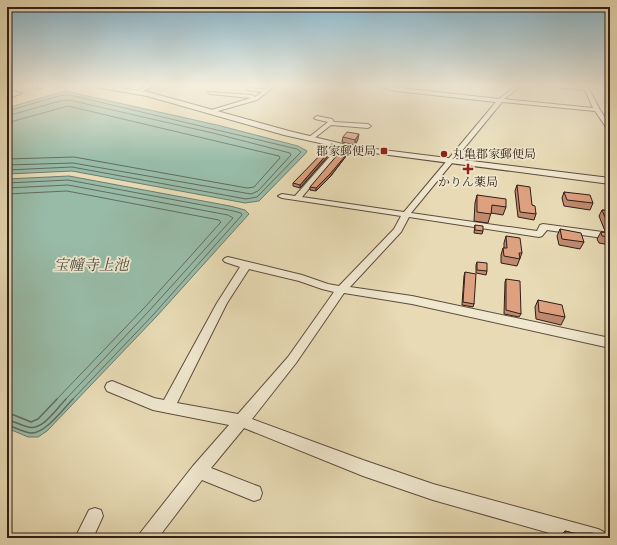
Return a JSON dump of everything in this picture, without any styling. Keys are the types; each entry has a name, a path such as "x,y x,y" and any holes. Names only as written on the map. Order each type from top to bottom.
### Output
{"street":[{"path":"147,538 199,471 292,360 341,290 398,230 406,214 491,110"},
{"path":"597,110 610,129"},
{"path":"211,111 310,139 342,146 610,181"},
{"path":"317,118 330,120 332,123 368,126"},
{"path":"310,139 321,129 332,123"},
{"path":"297,198 342,146"},
{"path":"282,196 539,234 543,230 543,227 610,236"},
{"path":"228,260 246,266 302,278 326,287 412,300 610,343"},
{"path":"168,406 222,303 246,266"},
{"path":"112,387 153,404 241,421 363,468 433,492 598,538"},
{"path":"199,471 254,493"},
{"path":"84,538 95,516"}],"water":[{"path":"7,110 152,110 217,125 298,146 307,151 259,201 245,203 72,171 7,174"},
{"name":"宝幢寺上池","path":"69,176 230,206 245,210 249,214 156,317 47,431 38,437 28,437 7,428 7,179"}],"building":[{"path":"347,132 359,134 355,140 343,137"},
{"path":"331,144 335,145 300,185 293,183"},
{"path":"344,147 351,149 316,188 310,187"},
{"path":"517,185 530,187 532,205 535,206 536,214 520,212"},
{"path":"564,192 590,195 593,203 567,200"},
{"path":"477,195 506,199 506,207 492,205 491,214 477,212"},
{"path":"602,210 610,211 610,225 608,224"},
{"path":"475,225 483,226 483,231 475,230"},
{"path":"560,229 581,233 584,242 562,239"},
{"path":"601,232 610,233 610,237 602,236"},
{"path":"506,236 520,238 522,253 519,253 520,259 504,256 503,248 507,248"},
{"path":"477,262 487,263 487,271 477,270"},
{"path":"465,272 476,274 474,304 463,302"},
{"path":"506,279 520,281 521,314 506,310"},
{"path":"538,300 562,305 565,317 539,312"},
{"path":"565,531 573,533 592,533 605,538 566,538"}],"place":[{"name":"郡家郵便局","path":"384,151"},
{"name":"丸亀郡家郵便局","path":"444,154"},
{"name":"かりん薬局","path":"468,169"}]}
